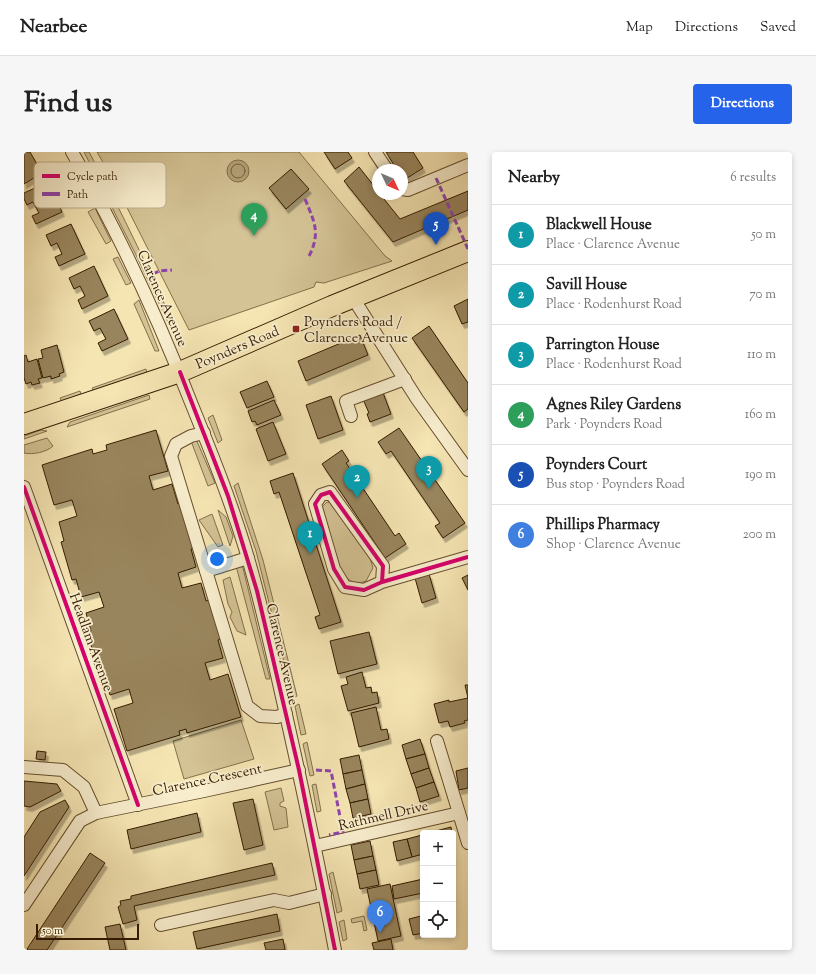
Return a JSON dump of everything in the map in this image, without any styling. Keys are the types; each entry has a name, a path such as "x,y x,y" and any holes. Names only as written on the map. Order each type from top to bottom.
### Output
{"highway":[{"name":"Poynders Road","path":"24,424 180,372 468,250"}],"street":[{"name":"Clarence Avenue","path":"72,152 78,162"},
{"path":"375,152 383,164"},
{"path":"408,190 468,165"},
{"name":"Clarence Avenue","path":"103,208 140,281 180,372 230,502 248,558 264,618 299,770 336,950"},
{"path":"353,298 405,379 468,470"},
{"path":"352,416 346,401 405,379"},
{"path":"204,433 191,436 176,444 171,456 246,706 260,716 277,717 286,714"},
{"name":"Headlam Avenue","path":"24,487 138,805"},
{"path":"382,582 383,566 330,492 320,495 315,504 334,569 345,587 364,590 382,582 468,557"},
{"path":"206,572 248,558"},
{"path":"437,741 468,843"},
{"path":"24,767 63,770 84,787 96,813"},
{"name":"Clarence Crescent","path":"24,905 80,821 96,813 299,770"},
{"name":"Rathmell Drive","path":"315,846 459,813"},
{"path":"161,924 274,900 288,903 325,894"}],"shaded area":[{"path":"84,152 89,152 94,162 89,162"},
{"path":"97,152 299,152 385,256 392,261 324,283 316,282 314,287 189,330 127,208 166,208 166,162 103,162"},
{"path":"95,208 111,241 106,244 88,212"},
{"path":"112,208 119,208 181,340 177,341"},
{"path":"118,257 131,283 126,285 113,259"},
{"path":"139,300 159,351 155,351 134,304"},
{"path":"146,369 147,373 94,392 92,388"},
{"path":"80,391 82,397 62,402 60,398"},
{"path":"149,395 150,399 67,427 70,422"},
{"path":"213,415 222,440 218,443 208,418"},
{"path":"41,430 47,431 24,439 24,436"},
{"path":"47,438 53,446 47,450 31,454 24,453 24,445"},
{"path":"196,439 215,483 208,486 191,441"},
{"path":"238,483 263,560 297,696 293,698 256,551 234,486"},
{"path":"327,502 332,503 369,555 373,568 366,581 356,584 343,576 320,509"},
{"path":"218,510 226,517 233,536 230,546"},
{"path":"212,514 223,545 218,547 199,520"},
{"path":"235,562 243,568 270,679 266,679"},
{"path":"230,577 246,635 237,631 230,617 232,612 228,604 223,580"},
{"path":"299,704 306,734 301,735 295,706"},
{"path":"241,720 254,759 184,779 173,741"},
{"path":"307,742 314,775 310,776 303,744"},
{"path":"316,784 321,811 317,812 312,785"},
{"path":"281,788 284,801 280,803 280,806 286,808 288,827 274,830 265,792"},
{"path":"333,872 342,911 337,913 329,874"},
{"path":"364,916 367,930 364,931 362,921 352,923 351,919"},
{"path":"344,920 347,939 343,941 339,922"}],"water":[{"path":"238,160 246,163 249,171 246,179 238,182 230,179 227,171 230,163"}],"building":[{"path":"24,152 30,152 36,162 34,162 34,178 24,184"},
{"path":"324,152 348,152 352,158 335,169"},
{"path":"386,152 413,152 423,168 408,177 408,164 393,164"},
{"path":"359,167 372,183 372,200 385,200 400,219 468,191 468,210 393,242 344,181"},
{"path":"291,169 309,189 286,209 269,188"},
{"path":"34,188 34,204 33,202 27,205 24,199 24,193"},
{"path":"36,208 60,208 62,212 36,224 32,216 39,213"},
{"path":"71,224 85,254 59,266 55,257 62,254 57,243 51,246 46,235"},
{"path":"94,266 108,296 82,309 78,300 85,296 80,286 74,289 69,278"},
{"path":"468,299 468,322 462,324 454,306"},
{"path":"114,309 128,339 102,351 98,343 106,339 100,328 94,331 89,321"},
{"path":"429,326 468,383 468,409 464,412 412,338"},
{"path":"360,335 368,355 306,381 298,361"},
{"path":"57,345 64,372 59,374 60,376 51,379 51,376 43,378 38,359 43,358 41,350"},
{"path":"26,355 28,362 37,359 42,378 38,379 40,383 32,385 31,382 26,384 24,378 24,356"},
{"path":"267,381 274,397 247,408 240,392"},
{"path":"382,390 391,414 370,422 367,414 369,413 362,397"},
{"path":"331,396 343,430 318,439 306,405"},
{"path":"274,400 281,415 257,425 255,421 252,422 248,411"},
{"path":"273,422 286,454 268,461 256,429"},
{"path":"399,428 465,523 443,538 435,526 440,523 391,451 386,454 378,442"},
{"path":"156,430 168,471 149,476 153,490 172,484 178,504 180,503 194,548 191,549 196,567 178,573 182,588 201,583 206,601 209,600 221,639 218,640 223,658 205,663 210,680 228,674 241,717 187,733 186,729 179,731 180,735 127,751 114,709 133,703 129,689 110,695 105,677 101,678 87,632 91,631 86,613 104,607 99,592 81,597 76,579 72,580 61,542 64,541 59,522 77,516 72,500 54,505 42,465 92,449 93,454 107,450 106,445"},
{"path":"342,450 349,461 346,463 395,536 399,533 406,544 385,558 322,464"},
{"path":"293,473 341,622 319,629 315,617 320,615 279,492 274,494 270,481"},
{"path":"429,574 436,598 422,603 415,578"},
{"path":"468,575 468,590 462,578"},
{"path":"369,632 377,664 338,674 330,641"},
{"path":"362,672 366,688 371,687 372,693 377,692 379,703 348,711 341,686 348,684 346,677"},
{"path":"465,685 468,685 468,698"},
{"path":"468,698 468,720 464,721 465,723 450,727 448,721 439,723 434,704 449,700 449,702"},
{"path":"376,707 381,730 387,729 389,739 359,747 351,713"},
{"path":"420,739 425,754 406,759 402,745"},
{"path":"37,751 46,752 45,760 36,759"},
{"path":"425,754 429,768 411,774 406,759"},
{"path":"359,755 362,770 343,774 340,759"},
{"path":"429,768 434,782 416,788 411,774"},
{"path":"468,768 468,788 459,790 456,771"},
{"path":"362,770 365,784 346,789 343,774"},
{"path":"24,781 57,784 61,791 30,807 24,806"},
{"path":"434,782 439,796 420,802 416,788"},
{"path":"365,784 368,799 350,803 346,789"},
{"path":"253,799 263,845 244,850 233,803"},
{"path":"368,799 371,814 353,818 350,803"},
{"path":"65,800 69,807 24,876 24,837 40,812"},
{"path":"197,813 201,832 131,849 127,830"},
{"path":"451,827 452,830 440,830"},
{"path":"420,836 420,855 412,857 407,839"},
{"path":"407,839 412,857 397,861 393,842"},
{"path":"370,841 373,856 354,860 351,845"},
{"path":"90,853 105,863 47,950 28,950 27,949"},
{"path":"373,856 376,870 357,874 354,860"},
{"path":"272,863 275,875 134,906 137,920 123,924 118,907 121,905 120,901 131,899 131,896"},
{"path":"376,870 379,885 360,889 357,874"},
{"path":"420,880 420,894 394,899 392,886"},
{"path":"390,884 401,936 378,941 367,889"},
{"path":"277,914 280,931 197,949 193,932"},
{"path":"420,916 420,934 413,935 409,919"},
{"path":"120,924 126,950 110,950 105,927"},
{"path":"283,939 285,950 266,950 264,943"},
{"path":"391,939 393,950 374,950 372,943"}],"marked path":[{"path":"436,178 468,249"},
{"path":"305,199 312,215 315,228 314,242 308,258"},
{"path":"153,274 159,271 172,270"},
{"path":"316,770 331,771 343,832 329,835"}],"cycle path":[{"path":"180,372 228,496 257,591 299,770 335,950"},
{"path":"24,487 138,805"},
{"path":"382,582 383,566 330,492 321,495 315,504 334,569 345,587 364,590 382,582 468,557"}],"place":[{"name":"Agnes Riley Gardens","path":"254,236"},
{"name":"Poynders Court","path":"436,245"},
{"name":"Poynders Road / Clarence Avenue","path":"296,329"},
{"name":"Parrington House","path":"429,489"},
{"name":"Savill House","path":"357,498"},
{"name":"Blackwell House","path":"310,554"},
{"name":"Phillips Pharmacy","path":"380,933"}]}
